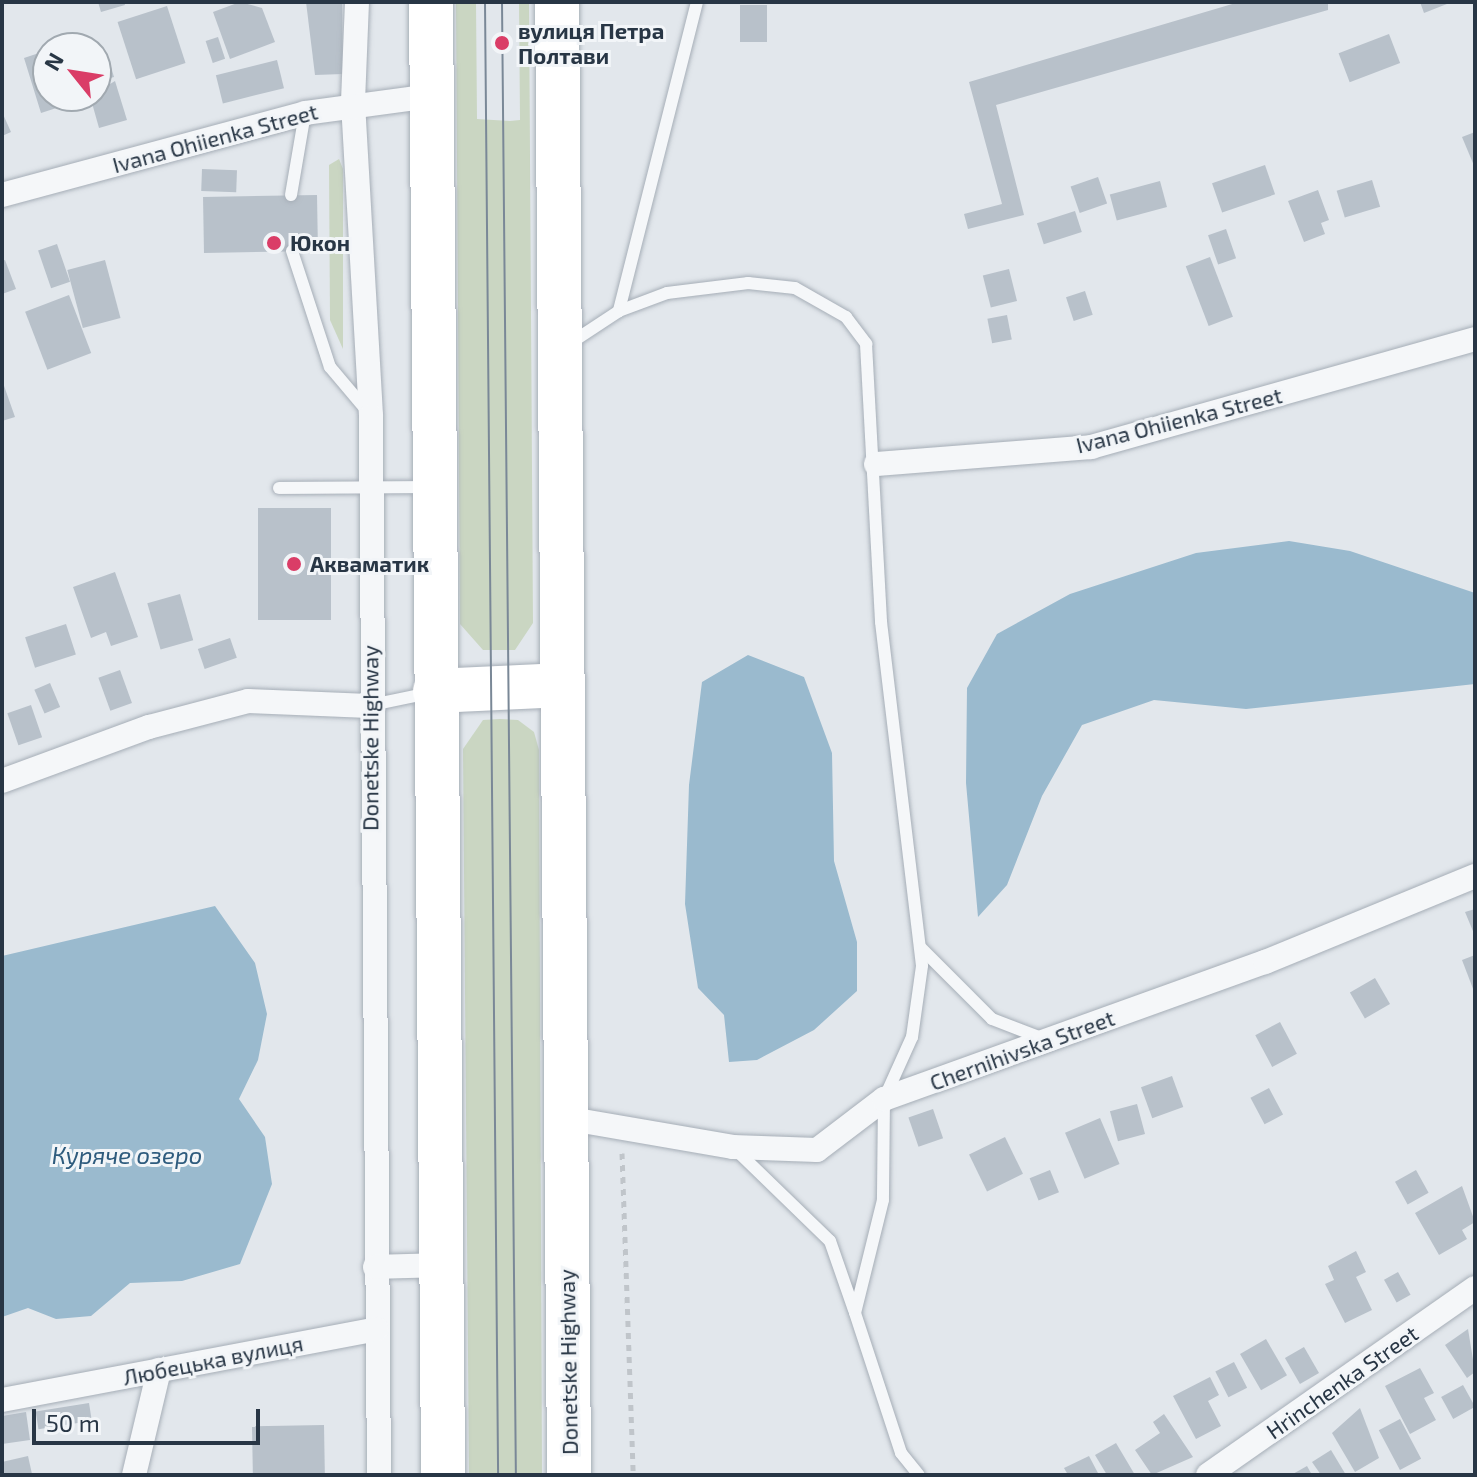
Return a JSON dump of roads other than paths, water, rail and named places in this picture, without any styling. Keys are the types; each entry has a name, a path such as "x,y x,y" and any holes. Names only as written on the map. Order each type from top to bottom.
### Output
{"highway":[{"path":"431,2 443,1475"},
{"name":"Donetske Highway","path":"557,2 569,1475"},
{"path":"435,691 563,685"}],"street":[{"name":"Donetske Highway","path":"357,2 353,103 371,416 369,706 379,1475"},
{"name":"Ivana Ohiienka Street","path":"2,195 305,113 353,103 431,96"},
{"name":"Ivana Ohiienka Street","path":"876,464 1091,447 1475,339"},
{"path":"2,781 149,727 248,701 369,706"},
{"name":"Chernihivska Street","path":"565,1118 733,1147 817,1150 884,1099 1050,1041 1475,876"},
{"path":"375,1267 441,1265"},
{"name":"Hrinchenka Street","path":"1208,1475 1475,1288"},
{"name":"Любецька вулиця","path":"2,1400 376,1329"},
{"path":"134,1475 159,1370"}],"lane":[{"path":"619,311 697,2"},
{"path":"291,195 305,113"},
{"path":"292,251 330,367 371,416"},
{"path":"560,351 619,311 667,293 748,283 795,288 846,317 866,344 876,464 881,622 920,947 912,1037 884,1099 883,1200 855,1313"},
{"path":"279,488 435,487"},
{"path":"369,706 435,691"},
{"path":"920,947 992,1019 1050,1041"},
{"path":"733,1147 830,1241 901,1453 919,1475"}],"water":[{"path":"1289,541 1350,551 1475,593 1475,684 1246,709 1154,700 1082,725 1042,796 1007,885 978,917 966,783 967,688 997,634 1070,594 1196,553"},
{"path":"748,655 804,677 832,753 834,861 857,942 857,991 814,1030 757,1060 729,1062 724,1015 698,988 685,904 689,785 702,682"},
{"name":"Куряче озеро","path":"215,906 255,963 267,1014 258,1060 239,1099 265,1137 272,1184 240,1264 182,1281 130,1283 91,1316 56,1319 28,1308 2,1317 2,956"}],"tram line":[{"path":"485,2 498,1475"},
{"path":"502,2 516,1475"}],"place":[{"name":"вулиця Петра Полтави","path":"502,43"},
{"name":"Юкон","path":"274,243"},
{"name":"Акваматик","path":"294,564"}]}
